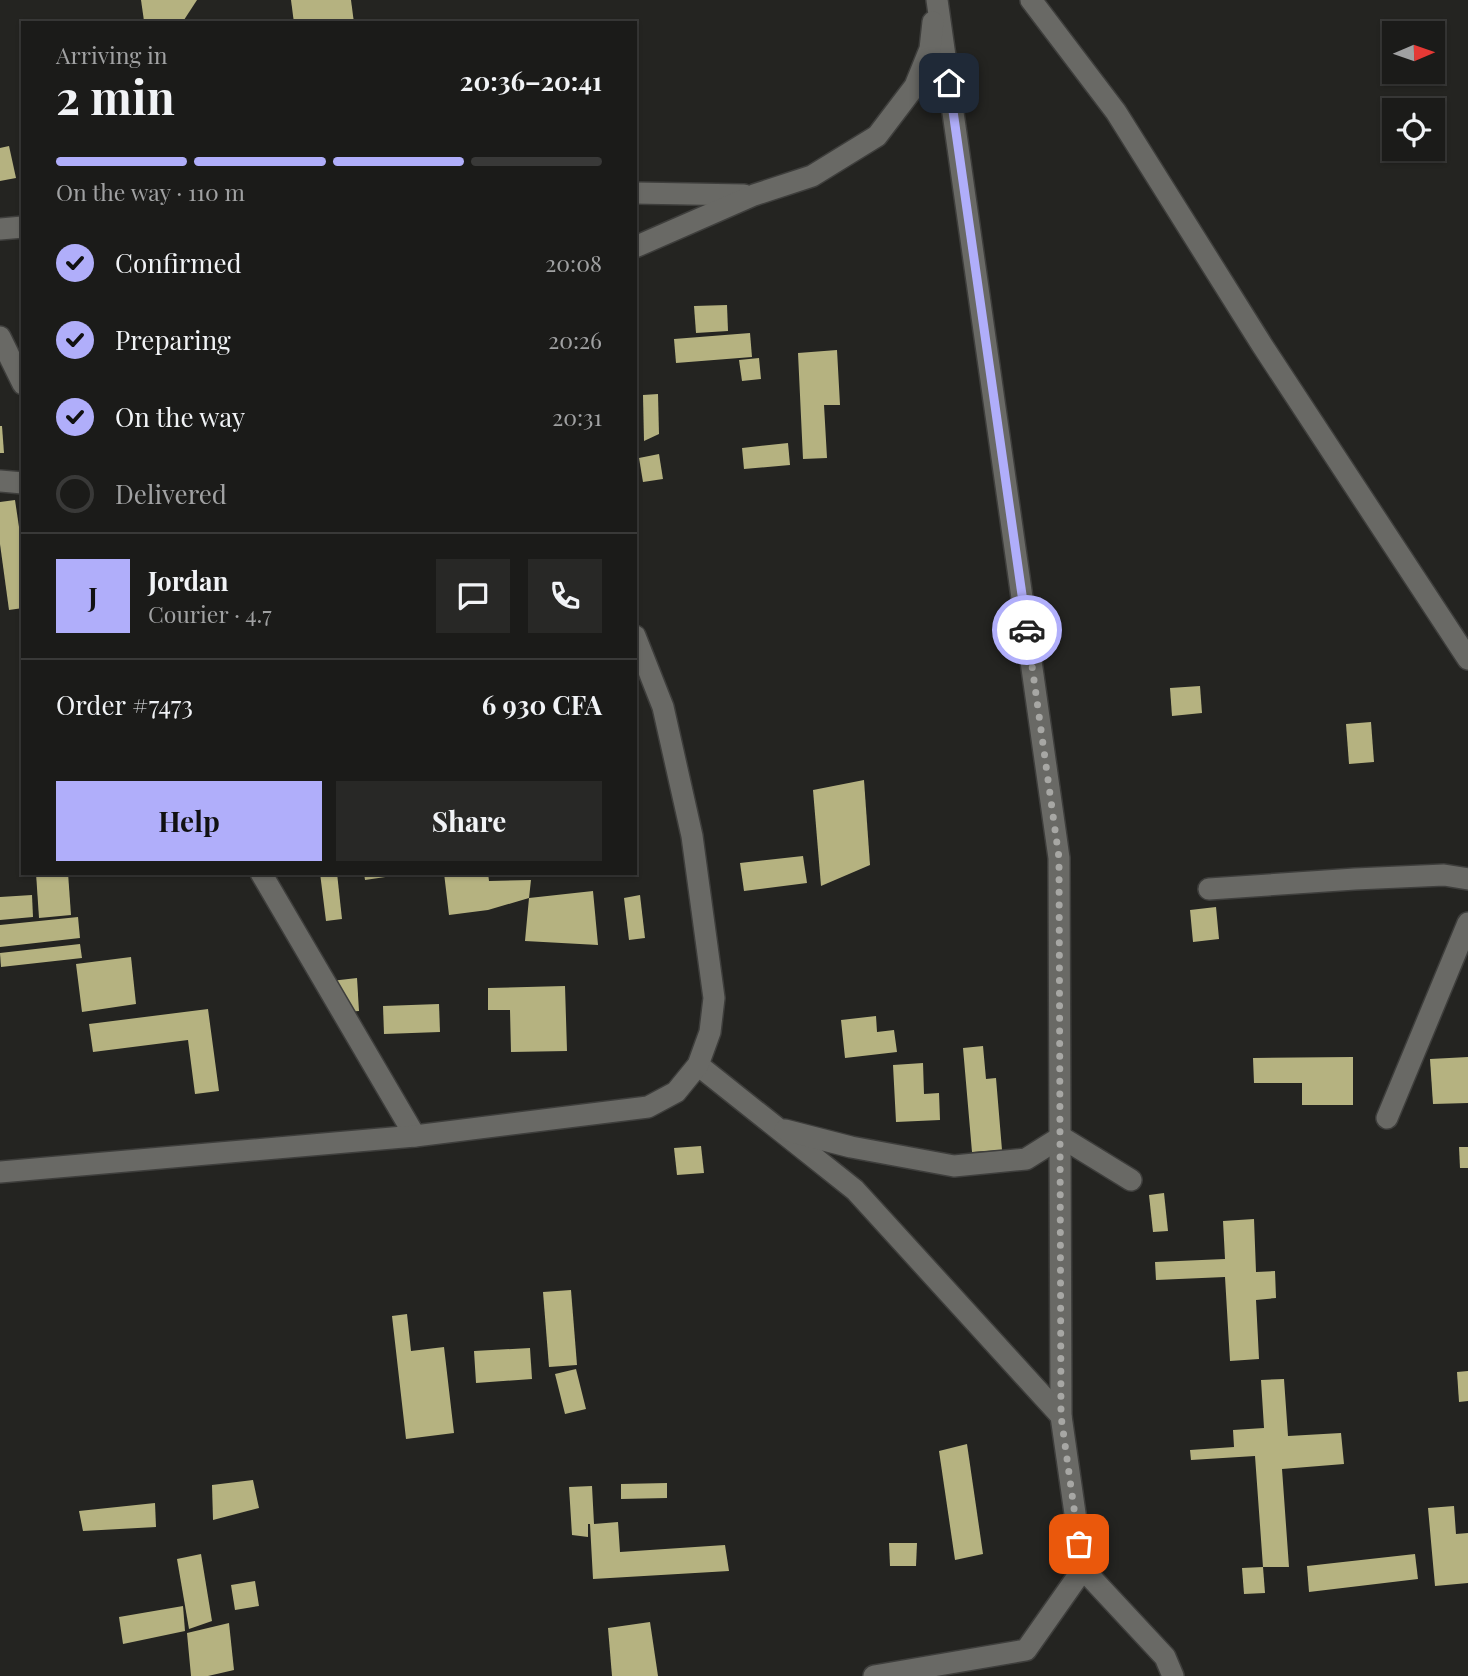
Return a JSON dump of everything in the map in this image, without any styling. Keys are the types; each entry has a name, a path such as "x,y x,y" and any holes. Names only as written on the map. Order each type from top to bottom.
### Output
{"street":[{"path":"637,246 754,195 812,176 877,135 915,86 930,49 936,0"},
{"path":"936,0 1059,858 1061,1416 1083,1569 1165,1657 1173,1676"},
{"path":"1031,0 1116,112 1262,345 1468,659"},
{"path":"637,193 754,195"},
{"path":"0,229 21,227"},
{"path":"0,337 21,380"},
{"path":"0,481 21,483"},
{"path":"0,1172 415,1136 648,1107 676,1092 698,1065 710,1032 714,998 692,836 663,707 637,641"},
{"path":"262,875 415,1136"},
{"path":"1209,889 1355,878 1444,875 1468,879"},
{"path":"1387,1118 1468,923"},
{"path":"698,1065 855,1190 1061,1416"},
{"path":"777,1128 851,1147 954,1166 1026,1159 1061,1137"},
{"path":"1061,1137 1131,1180"},
{"path":"874,1676 1026,1650 1083,1569"}],"building":[{"path":"141,0 197,0 183,21 144,21"},
{"path":"291,0 351,0 354,21 294,21"},
{"path":"9,146 16,178 0,181 0,148"},
{"path":"727,305 728,331 696,333 694,306"},
{"path":"750,333 752,357 676,363 674,339"},
{"path":"837,350 840,405 824,405 827,458 803,459 798,353"},
{"path":"759,358 761,379 742,381 739,360"},
{"path":"658,394 659,434 644,441 643,395"},
{"path":"2,426 4,453 0,453"},
{"path":"788,443 790,465 744,469 742,448"},
{"path":"659,454 663,479 643,482 639,458"},
{"path":"15,500 21,540 21,608 9,610 0,544 0,502"},
{"path":"1200,686 1202,713 1172,716 1170,688"},
{"path":"1371,722 1374,762 1349,764 1346,724"},
{"path":"864,780 870,865 821,886 813,790"},
{"path":"803,856 807,883 744,891 740,863"},
{"path":"36,875 68,875 71,915 39,918"},
{"path":"320,875 337,875 342,919 326,921"},
{"path":"364,875 399,875 365,880"},
{"path":"444,875 488,875 489,881 531,880 529,898 488,910 449,915"},
{"path":"593,891 598,945 525,941 529,898"},
{"path":"32,895 33,917 0,920 0,897"},
{"path":"640,895 645,938 629,940 624,898"},
{"path":"1216,907 1219,939 1193,942 1190,910"},
{"path":"78,917 80,938 0,947 0,925"},
{"path":"80,944 82,958 1,967 0,953"},
{"path":"131,957 136,1004 82,1012 76,964"},
{"path":"357,978 359,1011 346,1012 331,981"},
{"path":"565,986 567,1051 511,1052 510,1010 488,1010 488,988"},
{"path":"439,1004 440,1032 384,1034 383,1006"},
{"path":"208,1009 219,1091 195,1094 188,1040 93,1052 89,1024"},
{"path":"876,1016 877,1032 894,1030 897,1052 845,1058 841,1020"},
{"path":"983,1046 986,1079 996,1078 1002,1150 972,1152 963,1048"},
{"path":"1353,1057 1353,1105 1302,1105 1302,1083 1254,1083 1253,1058"},
{"path":"1468,1057 1468,1103 1433,1104 1430,1059"},
{"path":"923,1063 924,1094 939,1093 940,1120 896,1122 893,1065"},
{"path":"701,1146 704,1173 677,1175 674,1148"},
{"path":"1459,1147 1468,1147 1468,1168 1460,1168"},
{"path":"1164,1193 1168,1231 1153,1232 1149,1195"},
{"path":"1254,1219 1256,1272 1275,1271 1276,1298 1256,1300 1259,1359 1230,1361 1225,1277 1156,1280 1155,1262 1225,1259 1223,1221"},
{"path":"571,1290 577,1365 549,1367 543,1292"},
{"path":"407,1314 411,1351 444,1347 454,1433 406,1439 392,1316"},
{"path":"530,1348 532,1379 476,1383 474,1351"},
{"path":"576,1369 586,1409 565,1414 555,1374"},
{"path":"1468,1371 1468,1401 1459,1402 1457,1372"},
{"path":"1284,1379 1288,1436 1341,1433 1344,1464 1282,1469 1289,1567 1263,1567 1255,1456 1191,1460 1190,1450 1234,1447 1233,1430 1264,1428 1261,1380"},
{"path":"967,1444 983,1554 955,1560 939,1451"},
{"path":"253,1480 259,1508 213,1520 212,1485"},
{"path":"667,1483 667,1498 621,1499 621,1484"},
{"path":"592,1486 594,1524 618,1522 620,1552 725,1545 729,1571 593,1579 590,1524 588,1537 572,1535 569,1487"},
{"path":"155,1503 156,1527 83,1531 79,1511"},
{"path":"1454,1506 1456,1534 1468,1533 1468,1583 1435,1586 1428,1508"},
{"path":"889,1543 917,1543 916,1566 890,1566"},
{"path":"201,1554 212,1621 189,1629 177,1559"},
{"path":"1415,1554 1418,1579 1309,1592 1307,1566"},
{"path":"1263,1567 1265,1593 1244,1594 1242,1568"},
{"path":"255,1581 259,1606 235,1610 231,1585"},
{"path":"183,1606 185,1631 123,1644 119,1617"},
{"path":"650,1622 658,1676 612,1676 608,1628"},
{"path":"229,1623 234,1670 208,1676 191,1676 187,1633"}],"way so far":[{"path":"1027,630 1059,858 1061,1416 1079,1544"}],"route":[{"path":"949,83 1027,630"}]}
